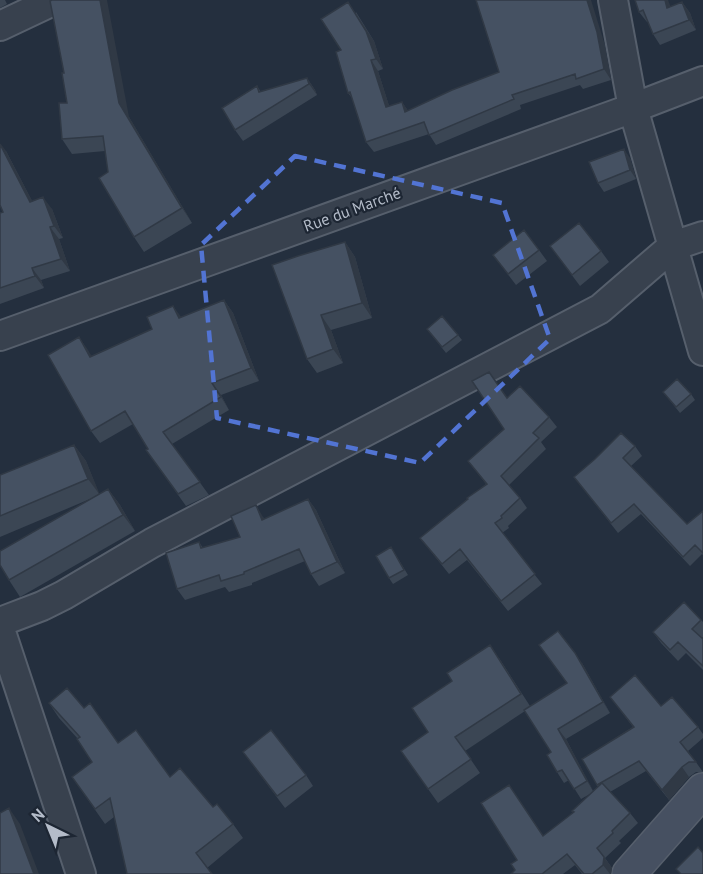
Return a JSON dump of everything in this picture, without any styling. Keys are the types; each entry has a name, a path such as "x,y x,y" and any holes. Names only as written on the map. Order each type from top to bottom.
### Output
{"street":[{"path":"0,26 55,0"},
{"path":"613,0 633,108 703,351"},
{"name":"Rue du Marché","path":"0,336 703,81"},
{"path":"0,622 64,595 152,543 600,309 673,246 703,236"},
{"path":"0,629 81,874"},
{"path":"629,874 703,790"}],"highlighted area":[{"path":"295,156 502,203 550,339 420,463 217,418 201,245"}],"building":[{"path":"100,0 119,103 182,208 134,237 99,178 108,172 103,136 62,139 59,103 67,103 62,73 64,73 50,1"},
{"path":"476,0 587,0 597,32 604,69 576,79 575,74 512,95 514,99 429,135 424,122 366,142 336,52 341,50 321,19 348,2 366,31 376,59 371,60 386,107 402,102 405,112 452,90 499,72"},
{"path":"635,0 665,0 667,8 682,2 689,20 653,34 643,10 639,12"},
{"path":"307,78 309,84 235,130 222,108 257,86 259,92"},
{"path":"0,144 30,202 43,197 54,226 50,227 61,259 32,268 35,276 0,288 0,213 3,212 0,205"},
{"path":"624,149 630,170 598,183 589,162"},
{"path":"579,223 601,251 572,275 550,246"},
{"path":"524,230 539,250 508,274 493,255"},
{"path":"345,242 362,303 321,315 333,349 307,359 272,265"},
{"path":"224,300 251,368 212,383 221,397 163,432 200,482 178,494 146,450 148,449 125,411 91,431 48,355 79,337 90,357 152,329 147,317 173,306 179,318"},
{"path":"442,316 458,335 442,347 427,329"},
{"path":"489,372 507,398 520,386 549,417 533,433 539,438 501,476 520,498 495,523 535,574 501,601 460,549 442,564 420,538 487,484 468,461 504,429 472,381"},
{"path":"677,379 691,394 676,407 663,392"},
{"path":"621,433 635,446 623,458 687,524 703,511 703,553 695,545 683,557 634,504 611,523 574,477"},
{"path":"74,445 88,479 0,516 0,475"},
{"path":"108,489 123,515 9,580 0,565 0,551"},
{"path":"308,499 337,562 311,574 299,549 244,572 244,574 221,581 219,575 177,589 166,553 199,542 201,548 240,537 231,516 256,505 262,520"},
{"path":"391,547 404,570 389,578 376,556"},
{"path":"684,602 701,620 692,629 703,639 703,666 678,642 670,650 653,632"},
{"path":"558,631 575,653 603,702 558,729 587,781 574,789 562,770 557,772 547,755 551,752 524,710 567,683 539,645"},
{"path":"490,645 521,694 455,737 471,759 428,789 401,751 428,732 412,708 452,681 447,673"},
{"path":"635,675 661,706 672,697 698,727 680,742 696,762 689,762 682,767 662,790 639,761 597,785 582,759 634,727 610,697"},
{"path":"67,688 84,708 90,703 118,743 136,730 170,777 180,768 213,807 217,804 233,824 196,853 212,874 127,874 110,798 95,809 72,777 92,762 77,739 80,737 49,703"},
{"path":"271,730 306,775 277,796 243,752"},
{"path":"602,783 630,813 597,848 604,857 603,865 592,874 584,874 567,854 542,874 511,874 515,870 511,864 517,860 481,803 509,785 543,836 574,812 572,811"},
{"path":"9,808 34,874 0,874 0,813"},
{"path":"698,847 703,853 703,874 681,874 676,869"}]}
